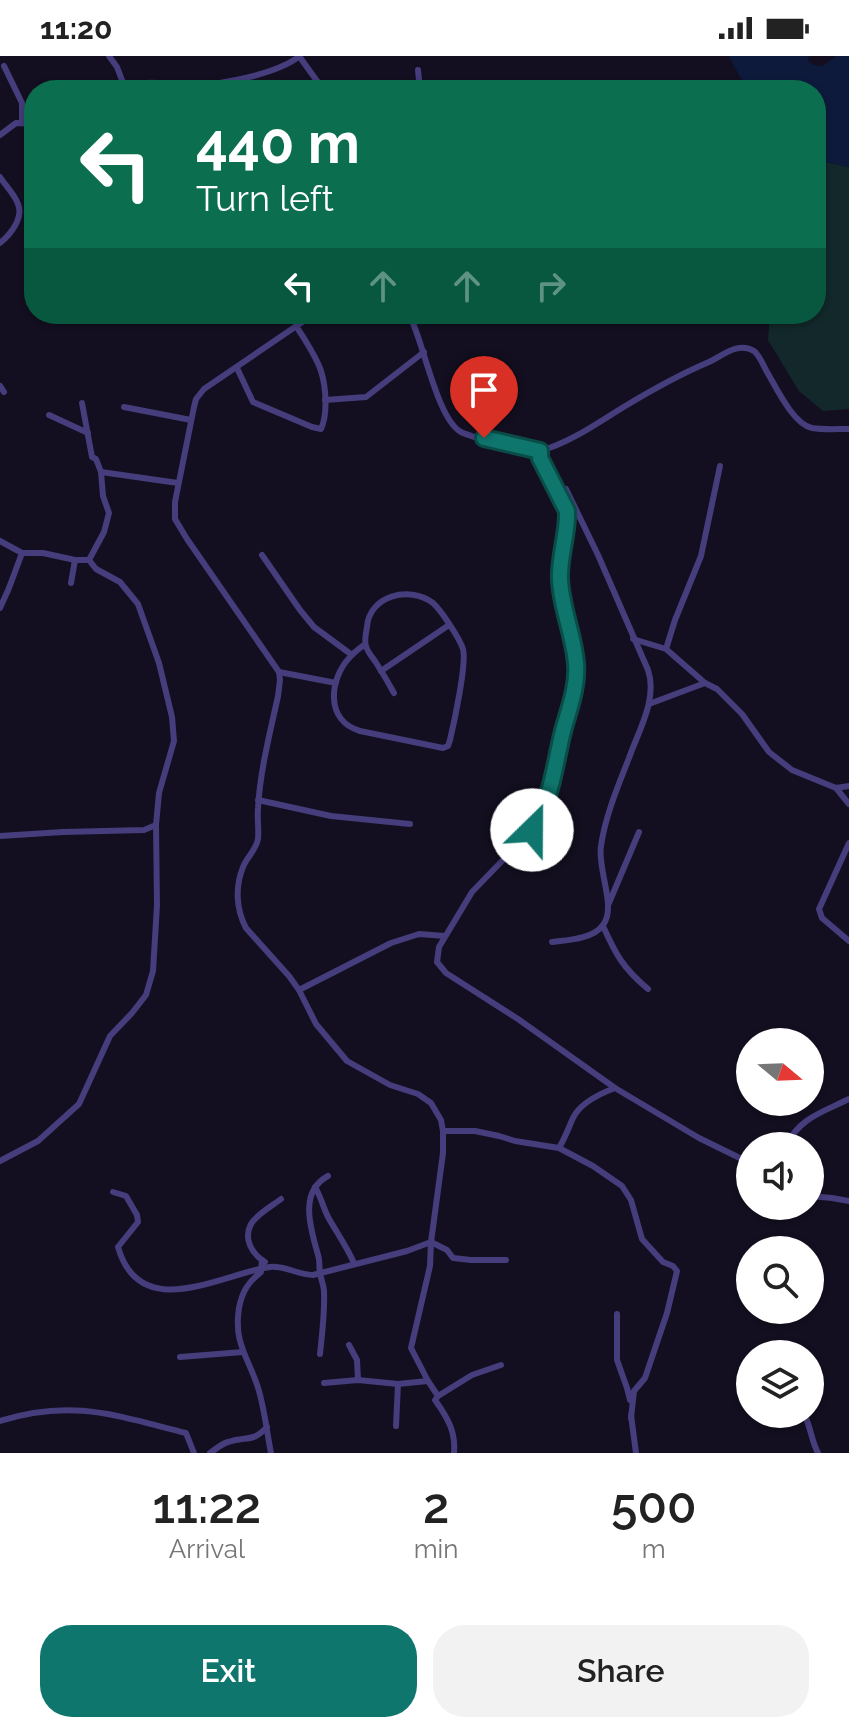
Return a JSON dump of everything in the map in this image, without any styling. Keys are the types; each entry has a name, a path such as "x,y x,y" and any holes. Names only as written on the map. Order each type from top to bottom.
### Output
{"street":[{"path":"230,80 279,69 300,56 316,80"},
{"path":"114,57 122,80"},
{"path":"0,135 22,122 22,103 4,66"},
{"path":"418,70 419,80"},
{"path":"0,177 19,209 18,219 7,238 0,243"},
{"path":"299,324 204,389 196,399 174,511 179,527 279,672 278,696 258,800 258,839 244,866 237,904 246,928 299,990 316,1024 347,1061 390,1085 418,1094 431,1103 441,1120 443,1153 430,1266 411,1348 438,1396"},
{"path":"413,324 438,397 456,427 470,435 540,451 579,434 664,382 743,348 759,356 783,400 805,426 849,429"},
{"path":"237,368 253,402 312,427 323,427 325,400 321,371 296,326"},
{"path":"325,400 366,397 424,352"},
{"path":"82,403 92,458 96,459 101,472 103,496 109,513 104,532 89,560"},
{"path":"124,407 191,420"},
{"path":"49,415 88,433"},
{"path":"540,451 540,458 567,511 560,582 576,663 573,690 546,800 537,823 472,892 445,936 437,962 446,973 518,1019 615,1088 736,1156"},
{"path":"666,649 701,556 720,466"},
{"path":"101,472 178,483"},
{"path":"552,942 579,938 603,926 608,905 600,848 649,704 650,676 566,489"},
{"path":"0,541 22,553 89,560"},
{"path":"0,608 22,553"},
{"path":"262,555 314,627 352,655"},
{"path":"71,583 75,560"},
{"path":"0,1161 38,1141 79,1104 110,1036 146,995 153,971 157,922 156,825 161,783 174,741 172,717 154,648 138,604 120,582 96,569 89,560"},
{"path":"365,644 352,655 336,683 334,703 339,716 347,725 360,731 446,747 450,740 464,650 433,603 415,596 399,595 384,601 371,611 367,620 365,644 394,693"},
{"path":"381,671 449,625"},
{"path":"633,639 666,649 729,700 769,752 784,765 836,788 849,804"},
{"path":"279,672 336,683"},
{"path":"649,704 705,683"},
{"path":"836,788 849,786"},
{"path":"258,800 331,816 410,824"},
{"path":"0,836 144,830 156,825"},
{"path":"608,905 639,832"},
{"path":"849,843 819,909 822,918 849,941"},
{"path":"603,926 629,973 648,989"},
{"path":"299,990 391,943 419,934 445,936"},
{"path":"559,1148 574,1115 595,1097 615,1088"},
{"path":"794,1132 849,1099"},
{"path":"443,1131 475,1131 559,1148 622,1186 631,1200 642,1239 663,1262 677,1271 667,1313 645,1378 635,1388 631,1418"},
{"path":"320,1354 324,1289 320,1258 309,1222 315,1187 328,1176"},
{"path":"315,1187 354,1263"},
{"path":"113,1192 126,1196 137,1215 138,1222 118,1247 124,1262 137,1279 147,1285 170,1290 209,1284 273,1266"},
{"path":"824,1197 849,1201"},
{"path":"281,1199 253,1221 250,1246 254,1254 273,1266 305,1275 320,1274 431,1242 447,1250 453,1258 506,1260"},
{"path":"262,1260 261,1272 242,1295 237,1324 243,1352 259,1390 271,1453"},
{"path":"617,1314 617,1360 629,1391 636,1453"},
{"path":"349,1345 357,1360 358,1380"},
{"path":"180,1357 243,1352"},
{"path":"454,1453 455,1441 450,1421 435,1400 472,1375 501,1365"},
{"path":"324,1383 358,1380 398,1384 428,1381"},
{"path":"396,1426 398,1384"},
{"path":"0,1421 19,1415 68,1409 95,1411 186,1433 194,1453"},
{"path":"210,1453 223,1443 253,1438 267,1427"},
{"path":"810,1428 818,1453"}],"green space":[{"path":"826,162 849,167 849,409 823,411 799,391 768,340 769,324 826,324"}],"water":[{"path":"729,56 809,56 808,61 823,66 836,56 849,56 849,167 826,162 826,80 742,80"}],"route":[{"path":"484,438 540,451 540,458 567,511 560,582 575,656 576,678 546,800 532,830"}]}
